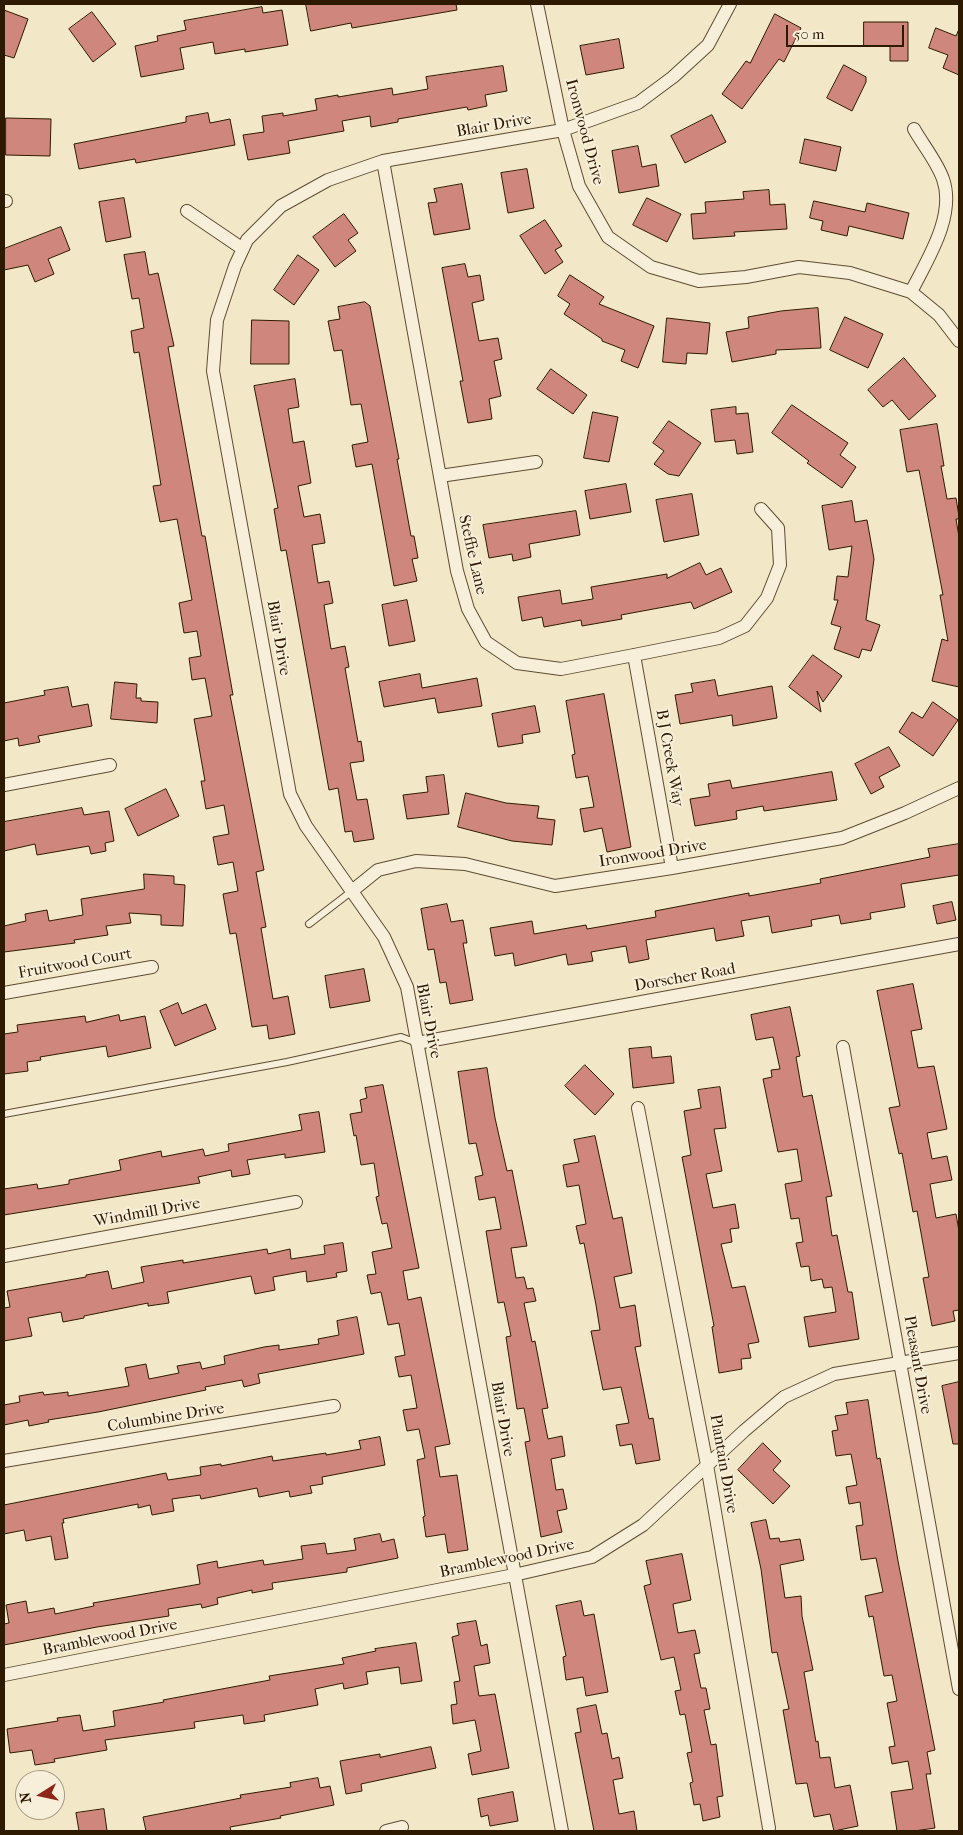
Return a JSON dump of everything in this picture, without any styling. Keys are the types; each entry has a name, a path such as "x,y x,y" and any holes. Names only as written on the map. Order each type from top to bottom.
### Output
{"street":[{"name":"Ironwood Drive","path":"538,4 563,130 579,186 608,237 651,267 699,281 807,268 850,272 911,292 939,315 959,341"},
{"name":"Blair Drive","path":"562,1831 407,987 384,936 306,826 290,794 213,371 217,320 247,240 281,206 328,180 383,161 563,130 638,103 673,77 708,45 730,4"},
{"path":"911,292 933,248 946,209 943,180 914,129"},
{"name":"Steffie Lane","path":"383,161 457,571 468,609 486,642 517,663 561,669 719,638 745,626 767,598 780,565 778,528 761,510"},
{"path":"188,211 243,249"},
{"path":"440,476 536,462"},
{"name":"B J Creek Way","path":"634,655 672,868"},
{"path":"4,785 110,766"},
{"name":"Ironwood Drive","path":"352,890 378,870 416,861 465,864 555,886 672,868 842,838 905,813 959,788"},
{"name":"Dorscher Road","path":"417,1043 959,944"},
{"name":"Fruitwood Court","path":"4,993 152,967"},
{"name":"Pleasant Drive","path":"843,1047 959,1689"},
{"name":"Plantain Drive","path":"638,1108 707,1465 769,1828"},
{"name":"Windmill Drive","path":"4,1256 296,1202"},
{"name":"Bramblewood Drive","path":"4,1675 592,1558 642,1525 784,1397 834,1374 959,1353"},
{"name":"Columbine Drive","path":"4,1461 334,1406"},
{"path":"386,1831 402,1827"}],"lane":[{"path":"309,924 352,890"},
{"path":"4,1114 288,1062 401,1037 417,1043"}],"building":[{"path":"306,4 456,4 457,10 352,28 351,23 311,31"},
{"path":"262,7 263,13 282,10 288,45 245,52 245,49 215,54 213,42 180,48 184,69 141,77 135,46 158,41 157,36 186,30 184,21"},
{"path":"4,10 28,19 14,58 4,55"},
{"path":"92,12 116,44 93,62 69,29"},
{"path":"775,14 801,28 784,62 779,59 742,109 722,94 746,61 750,63"},
{"path":"864,22 908,22 908,61 890,61 890,46 864,46"},
{"path":"936,28 956,36 959,29 959,75 943,68 948,55 929,48"},
{"path":"619,39 624,68 586,75 580,46"},
{"path":"844,65 866,77 866,82 852,111 827,98"},
{"path":"503,66 507,91 485,95 487,106 468,110 467,107 398,119 398,122 371,127 370,116 342,121 344,131 288,141 290,153 248,160 243,135 264,132 262,116 283,113 283,116 317,110 315,99 338,95 338,97 392,88 393,95 428,89 426,77"},
{"path":"208,113 210,123 230,119 235,145 136,163 135,159 79,169 74,144 186,122 186,117"},
{"path":"712,115 726,142 685,163 671,136"},
{"path":"6,118 51,119 50,156 6,155"},
{"path":"805,139 841,147 836,171 800,163"},
{"path":"638,146 642,167 656,164 659,186 619,193 612,151"},
{"path":"527,169 534,208 508,213 501,173"},
{"path":"462,184 470,229 434,235 428,203 437,202 434,189"},
{"path":"769,190 770,205 785,204 787,229 734,232 735,236 693,239 691,214 706,213 705,202 744,199 743,192"},
{"path":"124,198 131,237 106,242 99,202"},
{"path":"647,198 681,214 667,242 633,225"},
{"path":"814,201 865,212 867,203 909,213 903,239 849,226 847,236 821,230 823,221 810,218"},
{"path":"344,214 358,233 348,240 356,251 335,267 313,237"},
{"path":"545,220 562,246 555,250 563,262 545,274 520,236"},
{"path":"61,227 70,250 48,259 54,274 35,282 28,265 4,270 4,249"},
{"path":"145,252 149,275 158,273 174,346 168,347 202,536 205,536 233,695 230,695 264,870 256,872 266,927 261,928 273,999 288,996 295,1034 269,1039 267,1025 252,1027 236,933 230,934 223,894 238,891 233,862 218,865 213,837 229,834 224,805 206,809 201,781 205,781 194,719 212,716 205,678 192,680 189,658 201,656 197,631 184,633 179,603 192,600 177,519 160,522 153,486 161,485 139,352 134,353 131,331 144,328 139,298 132,299 124,255"},
{"path":"298,255 319,270 294,305 274,290"},
{"path":"465,264 468,277 480,275 484,300 472,303 479,341 498,338 502,359 494,361 501,396 489,399 492,419 468,423 460,381 463,381 442,268"},
{"path":"570,275 604,297 599,304 654,326 638,368 621,361 625,350 602,341 602,339 564,314 570,304 558,296"},
{"path":"365,302 370,306 399,459 397,459 411,536 414,536 418,558 412,559 417,581 394,586 372,464 356,467 352,445 368,442 361,404 351,405 342,350 334,351 328,321 340,319 338,307"},
{"path":"818,308 821,348 776,350 776,354 732,362 726,332 749,328 748,317 781,311"},
{"path":"845,317 883,334 868,368 830,350"},
{"path":"667,318 710,323 707,354 687,353 686,364 663,362"},
{"path":"252,320 289,321 289,364 251,364"},
{"path":"904,358 936,396 909,420 892,400 883,407 868,390"},
{"path":"551,369 587,395 573,414 537,389"},
{"path":"295,379 299,407 288,409 293,443 304,441 311,483 298,486 304,517 320,514 325,543 312,545 318,583 329,581 333,603 324,605 331,649 345,646 349,667 345,668 358,742 361,741 364,761 350,763 357,800 367,799 374,839 354,842 352,831 345,832 338,788 329,790 286,550 281,551 274,509 278,508 254,386"},
{"path":"792,405 848,443 840,455 856,467 842,488 807,463 809,461 772,433"},
{"path":"736,407 736,414 748,413 753,452 737,454 735,440 715,442 711,410"},
{"path":"593,412 618,417 609,462 584,458"},
{"path":"669,421 701,443 679,476 668,474 654,464 664,451 653,443"},
{"path":"937,424 944,466 941,466 947,499 956,498 959,516 959,519 956,519 959,537 959,687 932,681 942,639 948,641 940,595 943,595 919,470 907,472 900,430"},
{"path":"626,484 631,512 590,519 585,491"},
{"path":"692,494 699,535 664,542 656,500"},
{"path":"852,501 855,522 867,520 874,559 866,620 880,625 871,651 862,649 859,658 834,649 841,627 831,624 838,600 834,600 837,576 848,577 852,546 829,550 822,506"},
{"path":"576,511 580,535 529,544 531,557 513,561 512,554 489,558 483,525"},
{"path":"700,563 706,575 721,568 732,592 694,609 691,602 621,615 622,619 582,626 581,620 544,627 542,617 522,621 518,597 560,590 562,604 593,599 591,587 667,574 667,578"},
{"path":"407,600 415,641 389,646 382,605"},
{"path":"813,655 842,676 823,702 817,691 821,712 789,687"},
{"path":"420,674 422,688 477,678 482,706 438,713 435,698 384,707 379,682"},
{"path":"715,680 718,696 772,686 777,718 733,726 732,715 680,724 675,695 693,692 691,684"},
{"path":"115,682 137,684 136,698 141,698 141,701 158,702 157,723 111,719"},
{"path":"68,687 72,707 88,704 92,726 38,736 40,742 19,746 18,738 4,741 4,703 45,695 44,691"},
{"path":"604,694 631,847 607,852 602,828 584,832 580,809 594,807 588,776 576,778 572,755 575,754 566,701"},
{"path":"933,702 958,720 933,756 899,732 912,712 922,718"},
{"path":"535,706 540,732 522,735 523,743 498,747 492,714"},
{"path":"889,747 900,766 879,777 884,787 871,794 855,764"},
{"path":"832,772 837,800 764,811 763,806 736,811 737,819 695,826 690,799 710,796 708,784 730,780 732,788"},
{"path":"444,775 449,814 407,819 403,795 428,792 426,777"},
{"path":"166,789 179,816 138,836 125,809"},
{"path":"466,793 506,803 539,806 537,818 555,820 552,845 512,841 458,827"},
{"path":"82,808 84,815 109,811 114,841 105,843 106,851 91,854 89,846 37,855 35,844 4,851 4,822"},
{"path":"959,844 959,875 901,884 905,907 870,913 871,919 841,924 839,915 811,920 812,926 772,933 769,916 741,921 744,936 716,941 714,928 646,940 649,959 629,963 626,946 591,952 593,961 568,965 566,954 515,966 513,953 495,956 490,928 532,921 534,934 586,925 587,929 656,917 655,911 749,893 749,896 821,883 820,879 930,857 928,849"},
{"path":"144,874 174,876 174,884 185,885 183,926 161,925 161,915 129,913 131,923 106,926 108,935 74,940 75,943 4,952 4,926 26,921 25,914 47,910 49,921 83,915 81,899 144,889"},
{"path":"952,902 956,920 937,924 933,906"},
{"path":"447,904 451,922 463,920 467,943 463,943 473,1000 450,1004 446,982 440,983 434,949 428,950 421,909"},
{"path":"364,969 370,1001 330,1008 325,976"},
{"path":"913,984 922,1029 911,1031 918,1068 934,1066 947,1129 927,1133 932,1159 947,1156 952,1180 930,1184 936,1218 956,1214 959,1231 959,1310 953,1311 955,1321 932,1326 923,1278 929,1277 917,1211 913,1212 902,1153 899,1154 889,1108 900,1106 877,991"},
{"path":"178,1003 182,1014 206,1004 216,1029 175,1046 160,1011"},
{"path":"790,1007 800,1056 796,1057 803,1097 812,1095 832,1196 826,1197 832,1236 837,1235 848,1292 852,1292 859,1339 809,1347 804,1317 836,1312 832,1287 824,1288 822,1279 811,1281 809,1266 801,1267 796,1243 803,1242 799,1218 791,1219 785,1184 802,1181 797,1149 778,1152 763,1079 772,1077 771,1070 780,1069 773,1037 756,1040 751,1015"},
{"path":"119,1015 120,1021 145,1016 151,1048 108,1057 106,1046 40,1057 41,1060 27,1062 28,1071 4,1074 4,1034 18,1032 17,1025 85,1016 86,1022"},
{"path":"651,1047 652,1058 671,1056 674,1083 633,1088 629,1049"},
{"path":"585,1065 614,1094 595,1115 565,1086"},
{"path":"487,1068 495,1118 507,1171 512,1170 527,1246 511,1248 516,1278 524,1277 527,1289 533,1288 536,1301 524,1303 532,1342 535,1341 548,1408 542,1409 548,1439 562,1436 565,1456 551,1459 556,1490 563,1489 567,1509 557,1511 562,1532 541,1537 525,1442 530,1441 524,1408 517,1409 506,1337 511,1336 504,1302 498,1303 486,1231 501,1229 495,1197 479,1200 475,1177 483,1175 476,1143 469,1144 458,1072"},
{"path":"383,1085 419,1268 403,1271 408,1300 421,1297 450,1444 435,1447 440,1477 457,1475 468,1550 448,1553 445,1534 426,1537 417,1460 425,1458 419,1429 407,1431 403,1410 417,1408 411,1375 399,1377 395,1357 405,1355 399,1323 388,1325 381,1292 371,1294 367,1275 376,1274 372,1252 392,1248 387,1223 382,1224 376,1197 379,1196 374,1163 361,1165 350,1114 362,1112 360,1100 367,1098 365,1088"},
{"path":"720,1087 726,1128 714,1129 722,1171 706,1174 713,1208 735,1204 739,1228 730,1229 732,1242 721,1244 732,1288 745,1286 759,1342 748,1344 751,1358 741,1359 742,1369 719,1373 712,1327 714,1326 682,1157 691,1155 684,1111 701,1108 698,1090"},
{"path":"319,1112 325,1152 285,1158 285,1154 247,1160 250,1174 232,1177 231,1170 198,1177 200,1183 4,1215 4,1189 37,1184 38,1189 69,1184 69,1180 121,1170 119,1160 161,1151 162,1157 203,1149 205,1156 229,1151 228,1144 302,1130 299,1115"},
{"path":"595,1136 613,1219 622,1217 632,1273 614,1277 620,1308 635,1305 641,1346 635,1347 649,1419 653,1418 660,1460 636,1464 632,1444 620,1446 616,1425 629,1423 621,1387 603,1390 591,1331 600,1330 596,1305 584,1243 580,1244 576,1226 586,1224 579,1185 567,1187 563,1165 579,1162 574,1140"},
{"path":"343,1243 347,1271 336,1273 337,1277 307,1282 306,1271 273,1277 275,1290 255,1294 251,1276 167,1292 169,1303 148,1306 148,1303 63,1322 61,1312 28,1318 32,1336 4,1341 4,1308 10,1307 7,1291 86,1277 86,1275 108,1271 112,1289 144,1282 141,1267 183,1260 183,1263 267,1249 268,1254 290,1249 291,1259 325,1254 324,1246"},
{"path":"357,1317 364,1354 258,1374 260,1383 244,1387 242,1380 205,1387 206,1390 48,1420 49,1422 29,1426 28,1420 4,1425 4,1405 20,1402 19,1396 43,1392 44,1395 68,1392 68,1396 129,1386 125,1368 146,1364 149,1379 179,1373 177,1366 200,1362 202,1369 225,1364 224,1356 264,1347 279,1345 279,1350 319,1344 318,1339 339,1335 337,1321"},
{"path":"959,1382 959,1444 953,1444 942,1386"},
{"path":"868,1400 877,1459 880,1458 935,1750 927,1752 931,1774 926,1774 935,1828 914,1831 897,1831 891,1792 913,1789 908,1761 892,1764 889,1747 895,1746 887,1703 897,1701 892,1675 884,1676 873,1616 869,1617 865,1596 883,1592 876,1558 861,1560 856,1526 863,1525 860,1502 849,1504 846,1487 857,1485 851,1454 836,1456 832,1431 838,1430 835,1416 848,1414 846,1403"},
{"path":"380,1437 385,1465 322,1477 323,1484 310,1486 312,1493 290,1497 289,1491 259,1497 257,1488 201,1499 200,1495 172,1499 174,1511 152,1515 150,1505 138,1508 138,1504 63,1519 64,1523 62,1523 68,1558 55,1560 51,1536 26,1541 24,1530 4,1534 4,1505 166,1473 168,1480 201,1475 200,1467 221,1464 221,1466 272,1456 273,1461 361,1449 359,1441"},
{"path":"763,1443 781,1461 773,1470 790,1486 773,1504 738,1470"},
{"path":"766,1520 770,1539 779,1538 780,1542 800,1539 804,1560 780,1565 785,1598 801,1596 802,1616 813,1670 804,1672 816,1742 818,1741 820,1758 830,1757 835,1788 850,1785 858,1826 834,1831 830,1814 814,1817 807,1783 796,1784 783,1710 789,1709 777,1652 772,1653 761,1569 751,1523"},
{"path":"380,1534 382,1542 394,1539 398,1558 347,1568 347,1572 272,1583 273,1589 252,1593 252,1590 217,1598 218,1604 202,1608 201,1604 168,1609 169,1616 97,1627 4,1645 4,1624 9,1623 6,1605 26,1601 28,1613 54,1608 55,1614 94,1606 93,1603 200,1584 197,1565 217,1561 218,1568 263,1560 264,1565 303,1559 301,1546 325,1543 327,1554 356,1550 354,1539"},
{"path":"682,1554 691,1600 673,1604 678,1633 695,1630 700,1653 694,1654 701,1688 706,1688 710,1709 704,1710 711,1745 716,1744 723,1796 717,1797 720,1817 703,1821 700,1804 694,1805 690,1783 693,1782 687,1753 692,1752 685,1714 680,1715 675,1691 681,1690 674,1657 661,1660 644,1586 651,1584 646,1561"},
{"path":"581,1601 584,1616 594,1614 608,1692 586,1696 583,1677 566,1680 563,1657 566,1656 556,1606"},
{"path":"476,1621 481,1646 487,1644 490,1663 474,1666 479,1696 495,1694 509,1768 472,1775 468,1754 481,1751 475,1720 453,1724 451,1705 457,1704 454,1682 460,1681 452,1637 459,1635 457,1624"},
{"path":"416,1643 422,1681 401,1684 399,1667 366,1672 368,1684 344,1689 343,1683 315,1689 318,1705 264,1715 265,1721 244,1724 243,1715 194,1722 195,1728 105,1740 107,1750 54,1759 55,1762 35,1765 32,1750 10,1753 7,1729 58,1721 57,1718 80,1715 83,1731 115,1726 113,1711 270,1680 269,1676 344,1664 342,1658 376,1651 375,1649"},
{"path":"596,1705 602,1734 607,1733 612,1759 619,1757 623,1778 613,1780 619,1814 634,1811 637,1831 594,1831 575,1733 581,1732 577,1709"},
{"path":"431,1747 436,1768 361,1784 362,1791 346,1794 340,1761 380,1754 380,1757"},
{"path":"318,1778 320,1788 330,1786 334,1805 280,1816 281,1818 230,1827 231,1831 146,1831 143,1817 241,1798 240,1795 291,1787 290,1783"},
{"path":"513,1792 518,1821 490,1826 488,1815 481,1817 478,1799"},
{"path":"104,1809 107,1831 79,1831 76,1813"}]}
